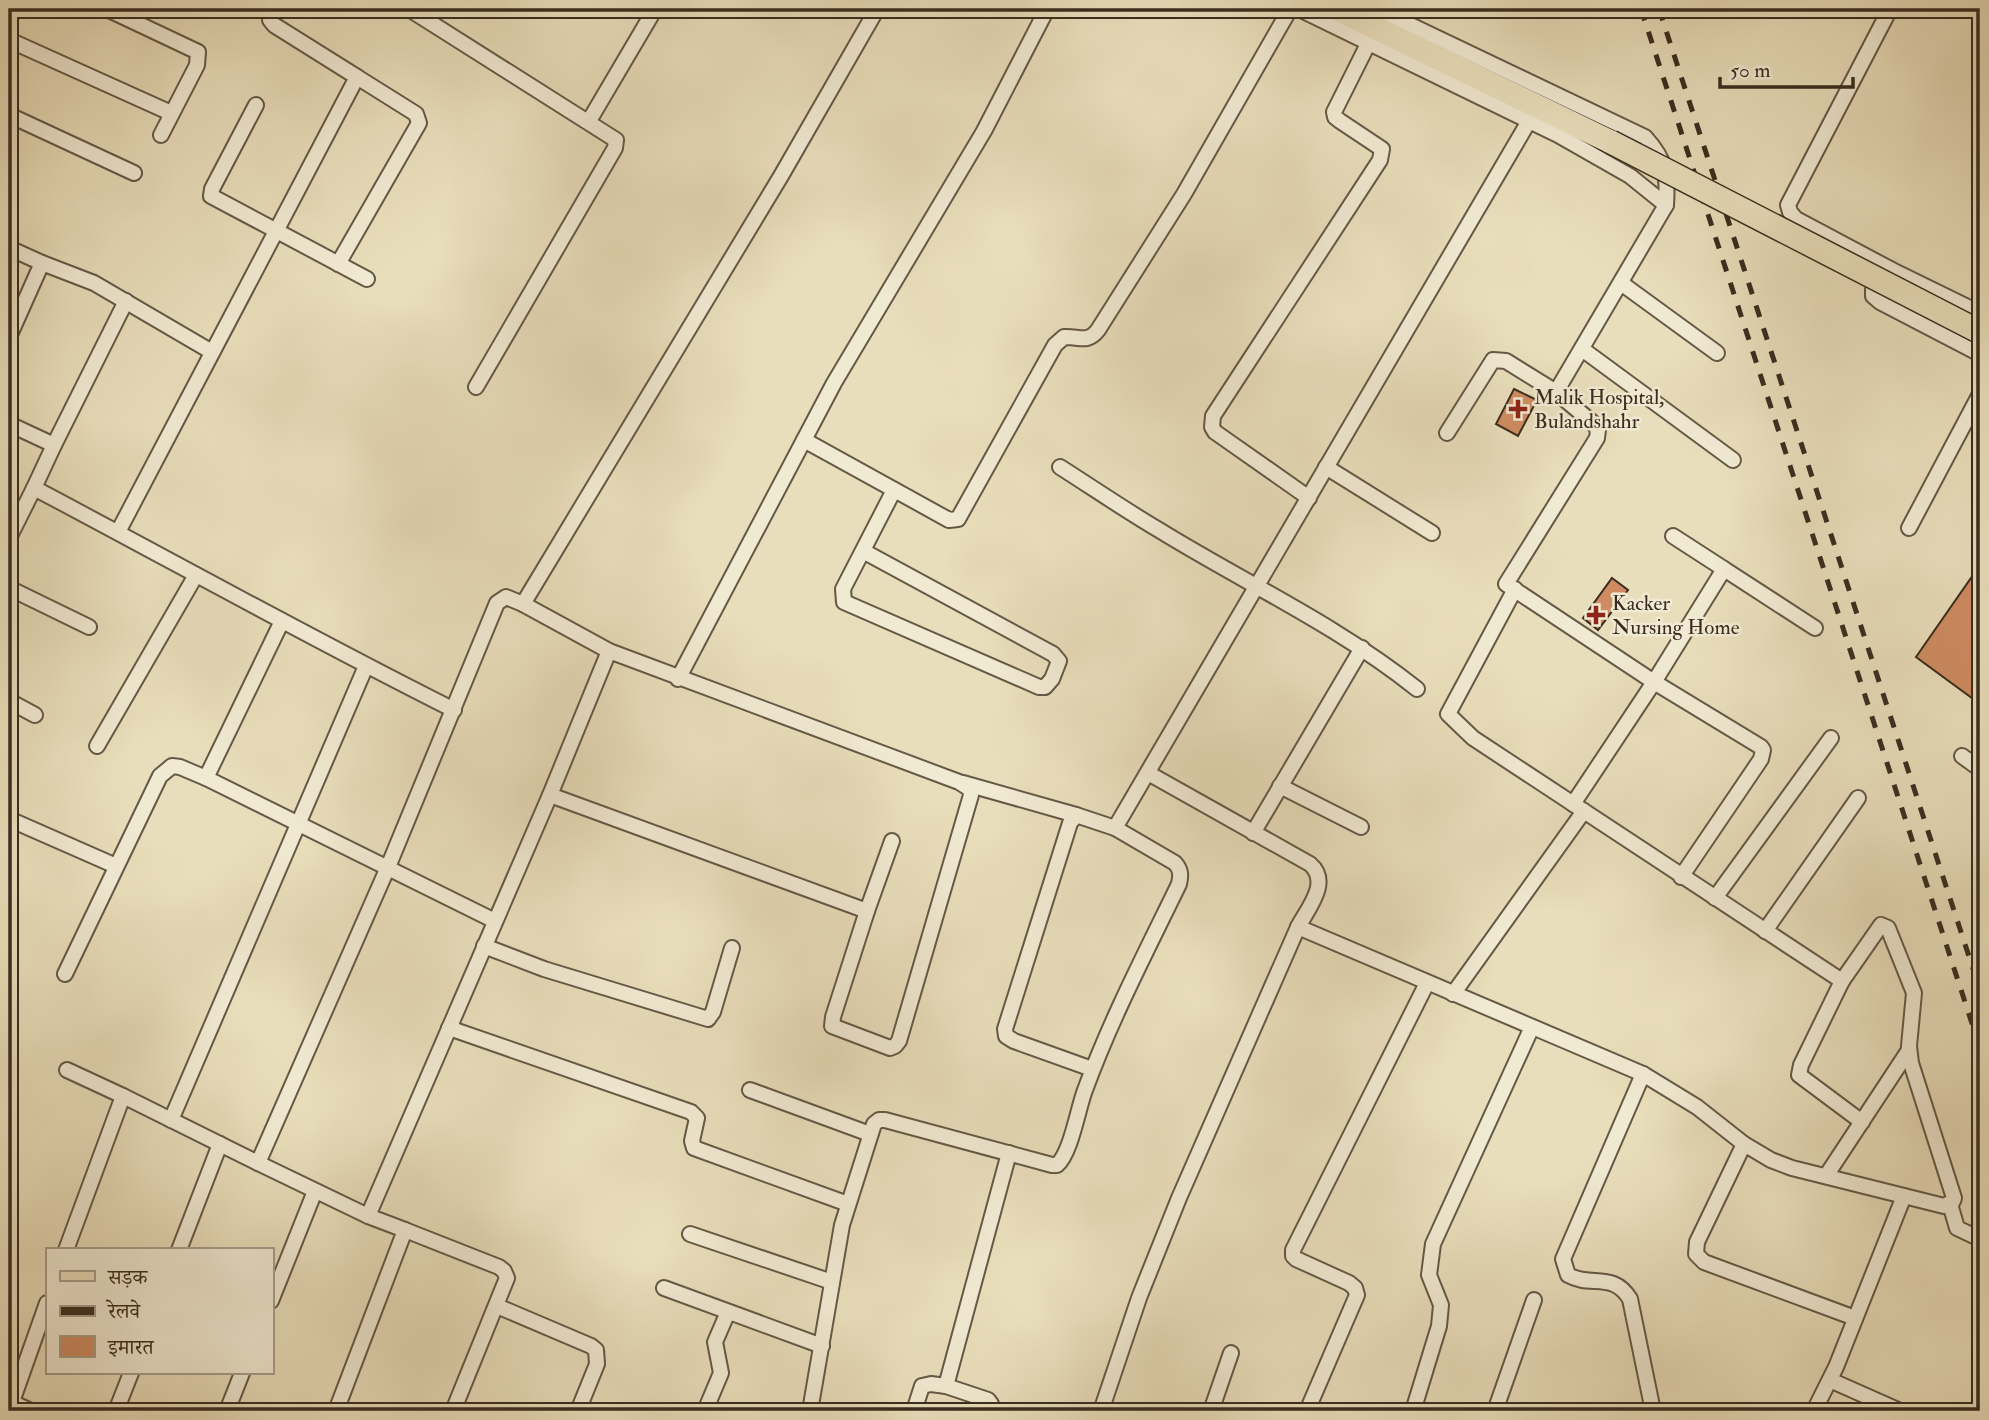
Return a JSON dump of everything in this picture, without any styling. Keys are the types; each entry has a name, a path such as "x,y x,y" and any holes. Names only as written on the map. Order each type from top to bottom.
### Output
{"main road":[{"path":"1337,9 1611,142 1980,332"}],"street":[{"path":"107,9 198,52 197,65 161,135"},
{"path":"270,9 270,20 274,25 416,114 419,123 338,264"},
{"path":"409,9 616,139 615,148 477,387"},
{"path":"589,121 655,9"},
{"path":"523,604 781,176 877,9"},
{"path":"678,679 858,340 984,131 1047,9"},
{"path":"804,440 949,520 958,519 1055,345 1064,337 1084,340 1090,338 1098,330 1184,194 1290,9"},
{"path":"1299,9 1529,121 1630,176 1666,205"},
{"path":"1377,9 1645,137 1659,152 1668,178 1666,205 1556,392"},
{"path":"1890,9 1788,205 1790,212 1796,219 1980,313"},
{"path":"9,40 171,113"},
{"path":"1309,498 1215,432 1211,422 1380,160 1382,149 1340,121 1334,112 1369,41"},
{"path":"118,532 357,77"},
{"path":"257,105 211,193 215,199 276,233 367,279"},
{"path":"9,115 134,173"},
{"path":"1115,828 1259,587 1326,467 1529,121"},
{"path":"9,248 94,283 212,352"},
{"path":"9,337 42,263"},
{"path":"1892,270 1883,271 1873,290 1873,296 1980,354"},
{"path":"1621,283 1717,353"},
{"path":"9,538 126,301"},
{"path":"1581,349 1733,460"},
{"path":"1447,433 1493,360 1506,361 1556,392 1598,430 1597,438 1506,584 1763,750 1761,759 1681,877"},
{"path":"1909,528 1980,394"},
{"path":"9,424 54,446"},
{"path":"1060,467 1158,530 1362,648 1417,689"},
{"path":"1326,467 1432,533"},
{"path":"34,488 366,666 454,710"},
{"path":"863,551 1053,654 1059,661 1049,684 1039,687 844,602 843,589 894,490"},
{"path":"1674,536 1815,628"},
{"path":"1453,994 1578,808 1724,569"},
{"path":"97,746 196,575"},
{"path":"9,588 89,627"},
{"path":"1515,589 1448,714 1473,738 1842,981"},
{"path":"258,1163 388,867 497,603 506,597 610,651 678,679 958,782 1115,828 1175,863 1180,868 1179,884 1102,1043 1061,1161 1052,1165 886,1120 874,1124 848,1204 810,1411"},
{"path":"206,778 282,621"},
{"path":"1253,833 1362,648"},
{"path":"368,1216 610,651"},
{"path":"171,1120 366,666"},
{"path":"9,701 36,715"},
{"path":"1715,898 1830,738"},
{"path":"1962,756 1980,769"},
{"path":"65,974 160,776 172,766 180,766 298,822 495,921"},
{"path":"1101,1411 1139,1298 1179,1198 1298,927 1317,891 1320,879 1317,870 1148,773"},
{"path":"892,841 867,911 832,1026 890,1048 899,1041 971,795 970,789 958,782"},
{"path":"1280,786 1361,827"},
{"path":"550,795 867,911"},
{"path":"1765,931 1858,798"},
{"path":"1076,816 1070,823 1005,1029 1006,1036 1014,1041 1092,1069"},
{"path":"9,819 116,866"},
{"path":"1298,927 1643,1074 1697,1107 1744,1144 1771,1160 1826,1177 1944,1206 1950,1204 1954,1198 1909,1050 1914,993 1885,925 1881,925 1842,981 1799,1074 1862,1122"},
{"path":"484,946 544,970 708,1019 713,1012 732,948"},
{"path":"1307,1411 1357,1295 1355,1288 1349,1283 1296,1259 1293,1250 1427,983"},
{"path":"1413,1411 1438,1326 1441,1305 1429,1275 1433,1244 1532,1027"},
{"path":"449,1028 691,1112 698,1118 692,1141 694,1148 848,1204"},
{"path":"1826,1177 1909,1050"},
{"path":"67,1070 368,1216 505,1271 505,1285 453,1411"},
{"path":"1643,1074 1563,1259 1569,1275 1576,1279 1618,1284 1630,1299 1653,1411"},
{"path":"750,1090 870,1134"},
{"path":"67,1248 123,1096"},
{"path":"179,1248 220,1144"},
{"path":"1744,1144 1697,1242 1696,1254 1704,1262 1856,1318"},
{"path":"946,1386 1009,1153"},
{"path":"273,1296 315,1191"},
{"path":"1814,1411 1856,1318 1904,1196"},
{"path":"1950,1204 1957,1228 1980,1239"},
{"path":"336,1411 405,1230"},
{"path":"690,1234 832,1282"},
{"path":"664,1288 822,1346"},
{"path":"1495,1411 1534,1300"},
{"path":"31,1411 10,1402 46,1306"},
{"path":"497,1306 596,1350 597,1364 578,1411"},
{"path":"705,1411 721,1373 715,1342 728,1312"},
{"path":"1211,1411 1231,1353"},
{"path":"116,1411 131,1374"},
{"path":"227,1411 242,1374"},
{"path":"1829,1380 1900,1411"},
{"path":"914,1411 922,1387 930,1384 946,1386 988,1400 989,1411"}],"building":[{"path":"1514,389 1537,400 1518,436 1496,424"},
{"path":"1980,565 1980,704 1916,657"},
{"path":"1612,578 1628,590 1598,630 1583,618"}],"railway":[{"path":"1641,9 1980,1048"},
{"path":"1659,9 1980,990"}],"place":[{"name":"Malik Hospital, Bulandshahr","path":"1518,409"},
{"name":"Kacker Nursing Home","path":"1596,615"}]}
